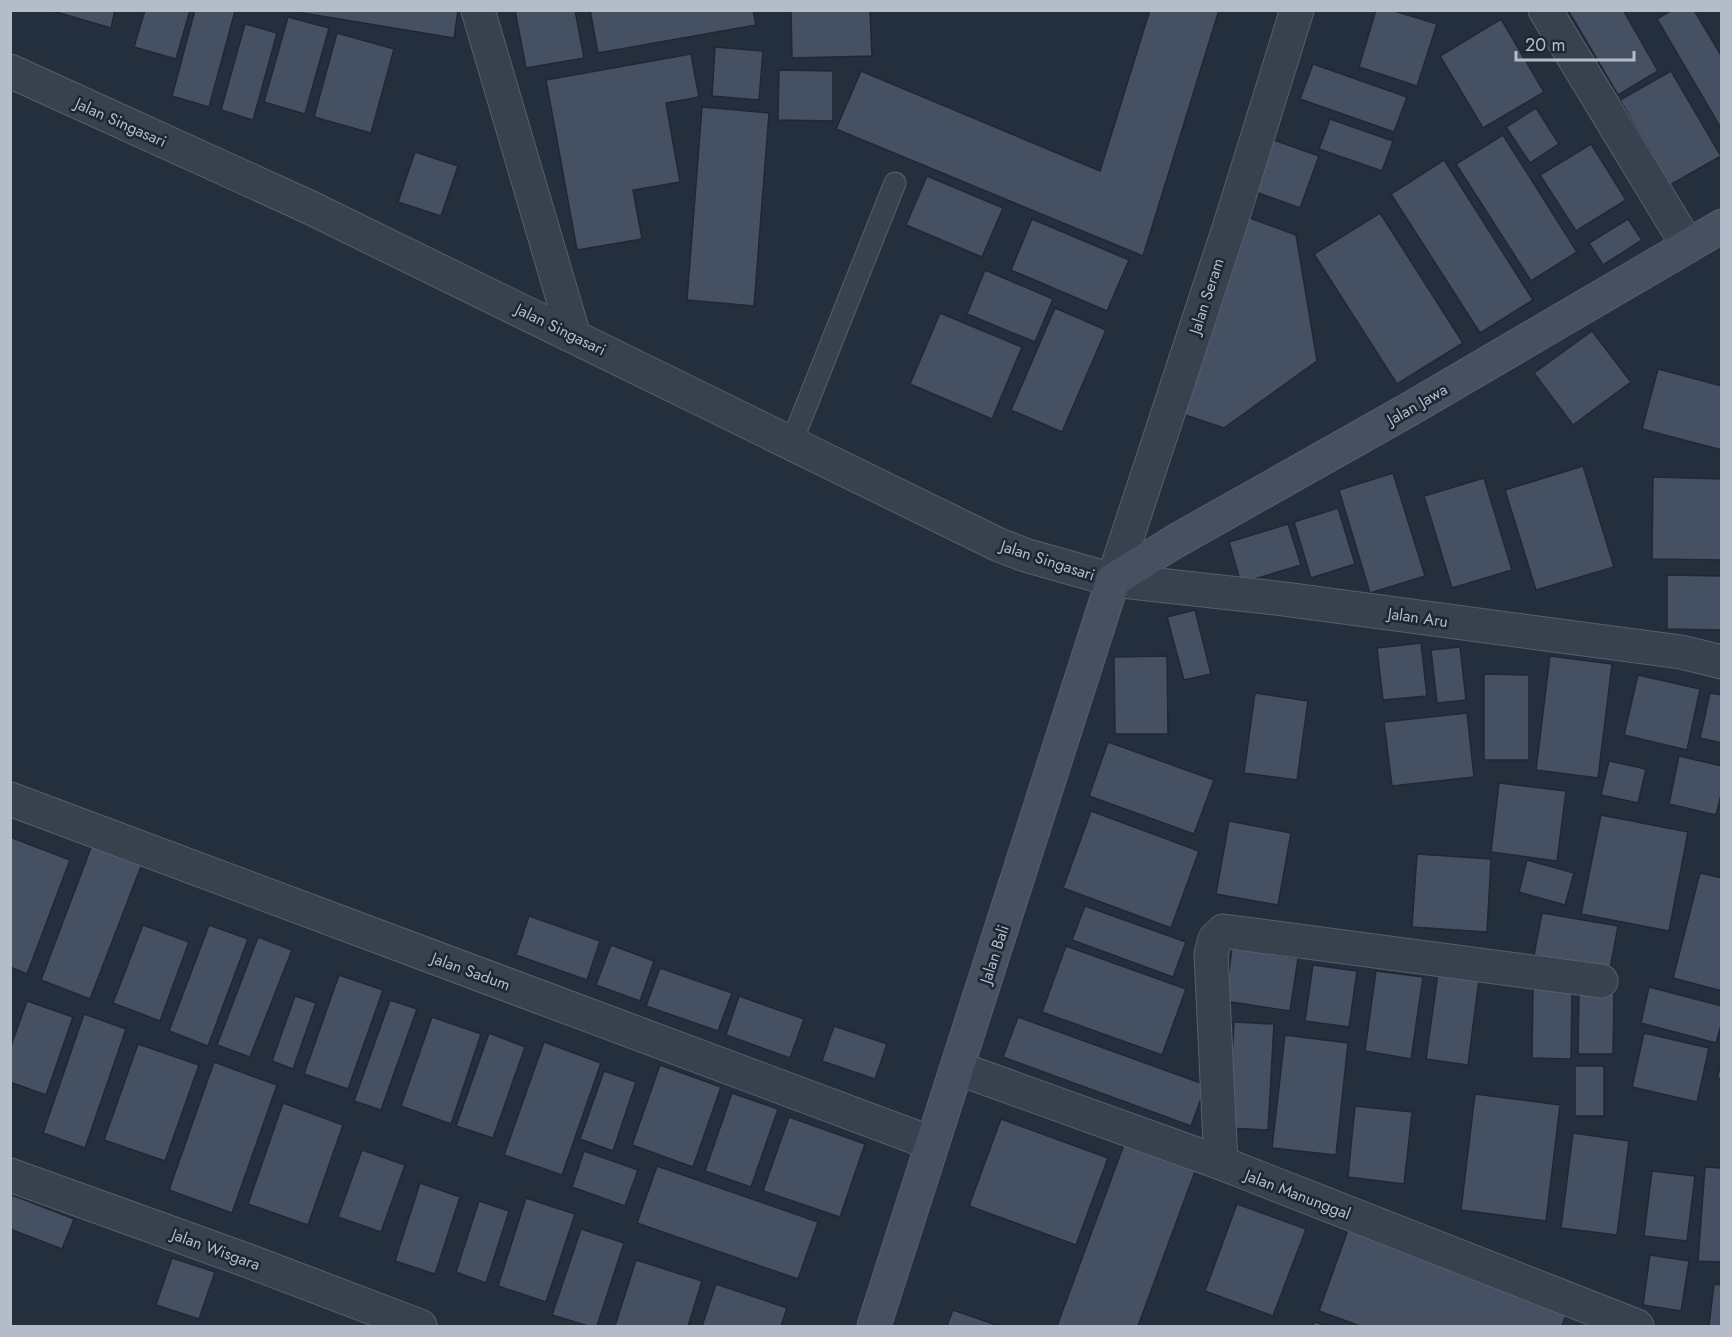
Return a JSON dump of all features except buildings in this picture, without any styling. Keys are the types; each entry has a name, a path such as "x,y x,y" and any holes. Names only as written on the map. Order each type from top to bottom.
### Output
{"street":[{"path":"478,10 574,336"},
{"name":"Jalan Seram","path":"1113,580 1231,222 1297,10"},
{"path":"1545,10 1688,246"},
{"name":"Jalan Singasari","path":"10,71 309,207 999,545 1025,555 1113,580"},
{"name":"Jalan Jawa","path":"1113,580 1174,542 1408,410 1722,226"},
{"name":"Jalan Aru","path":"1113,580 1284,599 1681,652 1722,662"},
{"name":"Jalan Bali","path":"874,1326 1113,580"},
{"name":"Jalan Sadum","path":"10,799 932,1143"},
{"path":"1221,1163 1211,954 1215,939 1223,931 1601,981"},
{"name":"Jalan Manunggal","path":"957,1068 1221,1163 1637,1326"},
{"name":"Jalan Wisgara","path":"10,1175 420,1326"}],"lane":[{"path":"791,444 896,183"}]}
